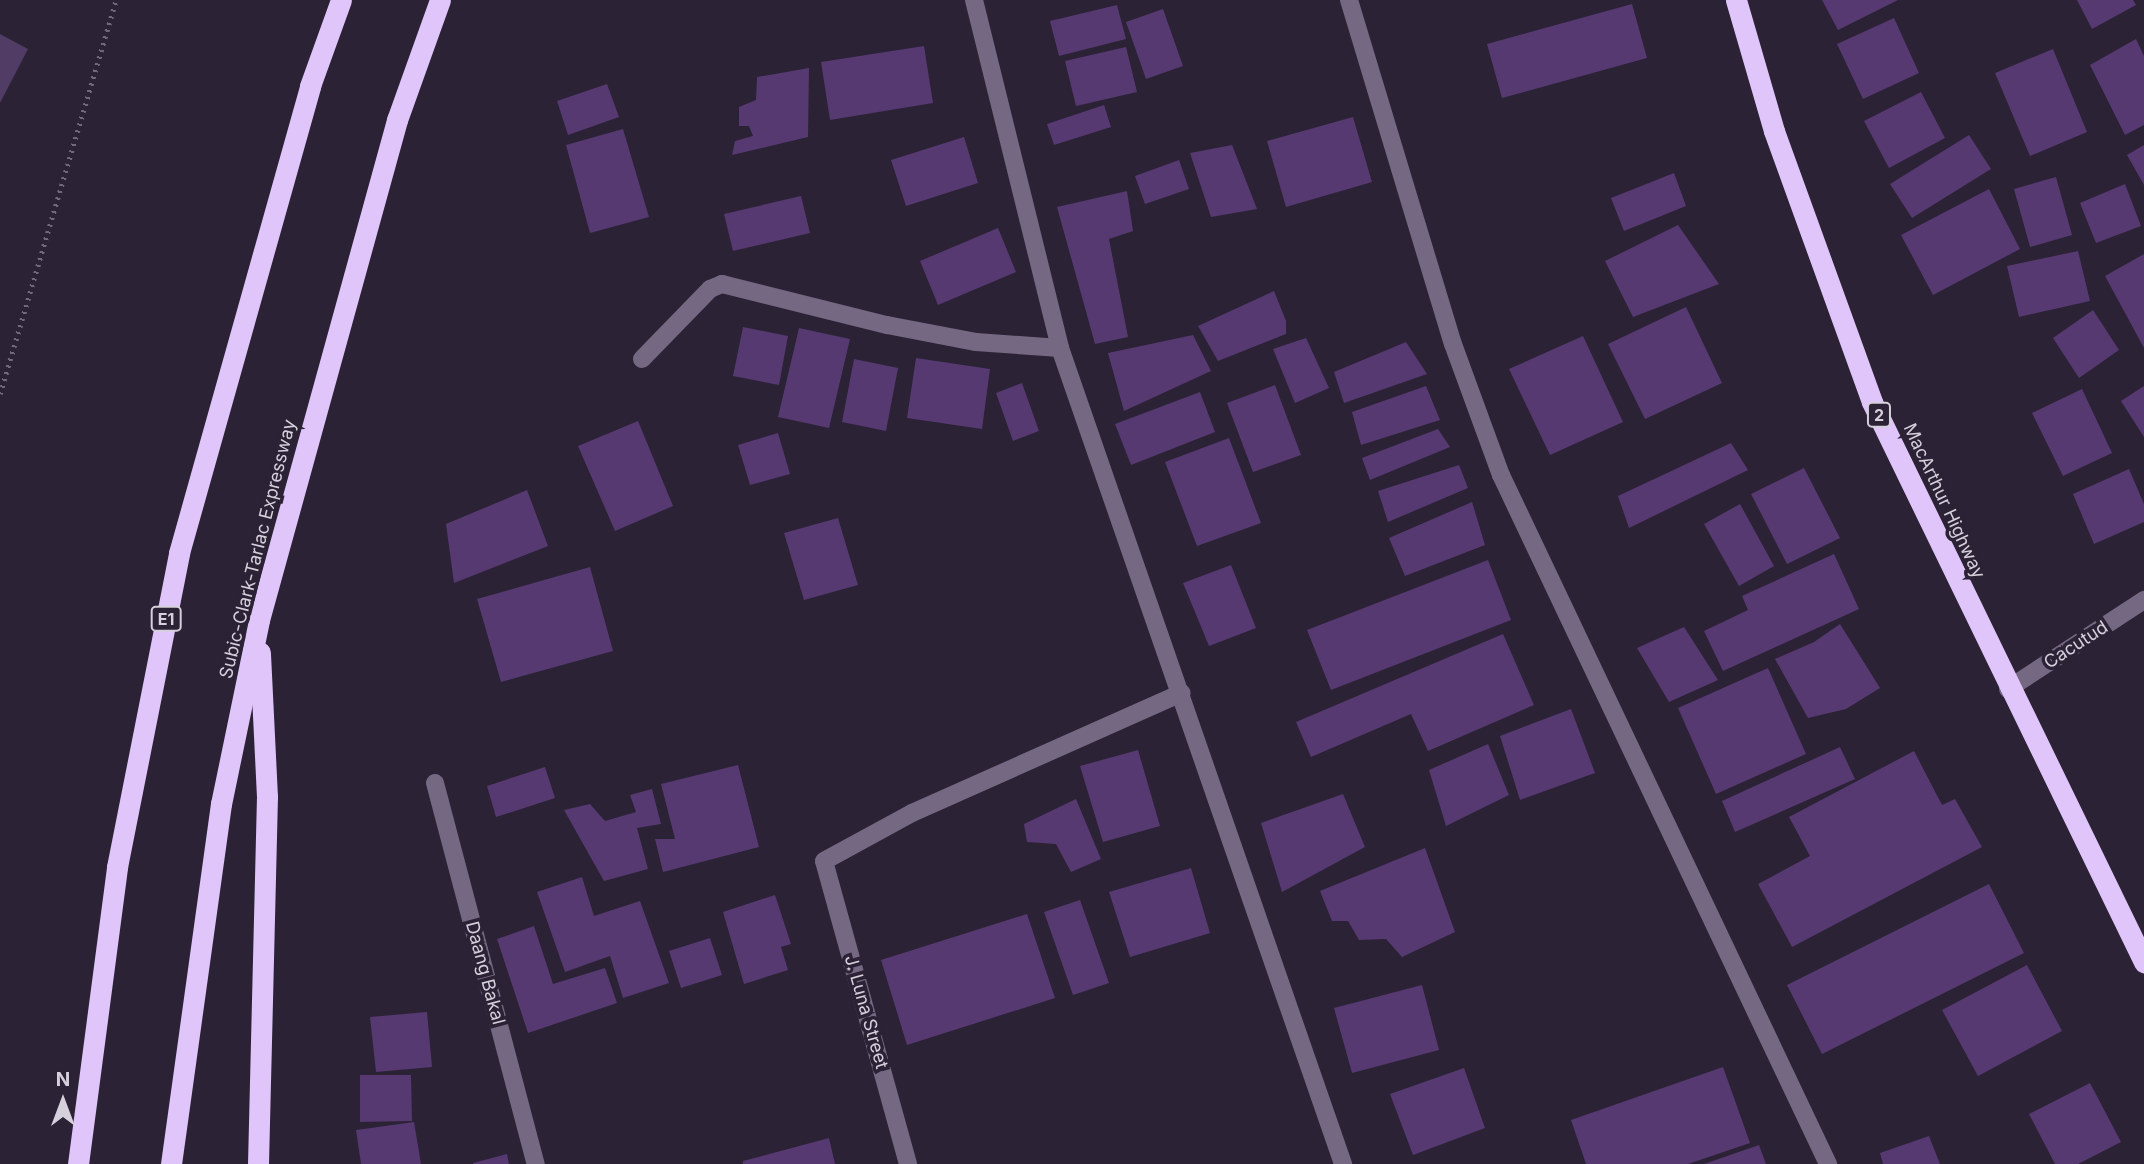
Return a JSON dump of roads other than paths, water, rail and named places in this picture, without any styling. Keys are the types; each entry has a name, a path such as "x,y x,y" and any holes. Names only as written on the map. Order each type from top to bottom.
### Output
{"highway":[{"name":"E1","path":"78,1164 117,867 179,553 310,86 341,0"},
{"name":"Subic-Clark-Tarlac Expressway","path":"171,1164 221,804 259,620 397,120 440,0"},
{"name":"MacArthur Highway","path":"1736,0 1774,131 1872,402 2008,689 2144,962"},
{"path":"258,1164 267,797 259,620"}],"street":[{"path":"974,0 1060,348 1182,693 1343,1164"},
{"path":"1349,0 1453,344 1500,475 1828,1164"},
{"path":"642,359 710,289 722,284 900,328 976,342 1060,348"},
{"name":"Cacutud","path":"2008,689 2144,600"},
{"name":"J. Luna Street","path":"908,1164 824,861 912,814 1182,693"},
{"name":"Daang Bakal","path":"435,783 536,1164"}]}
